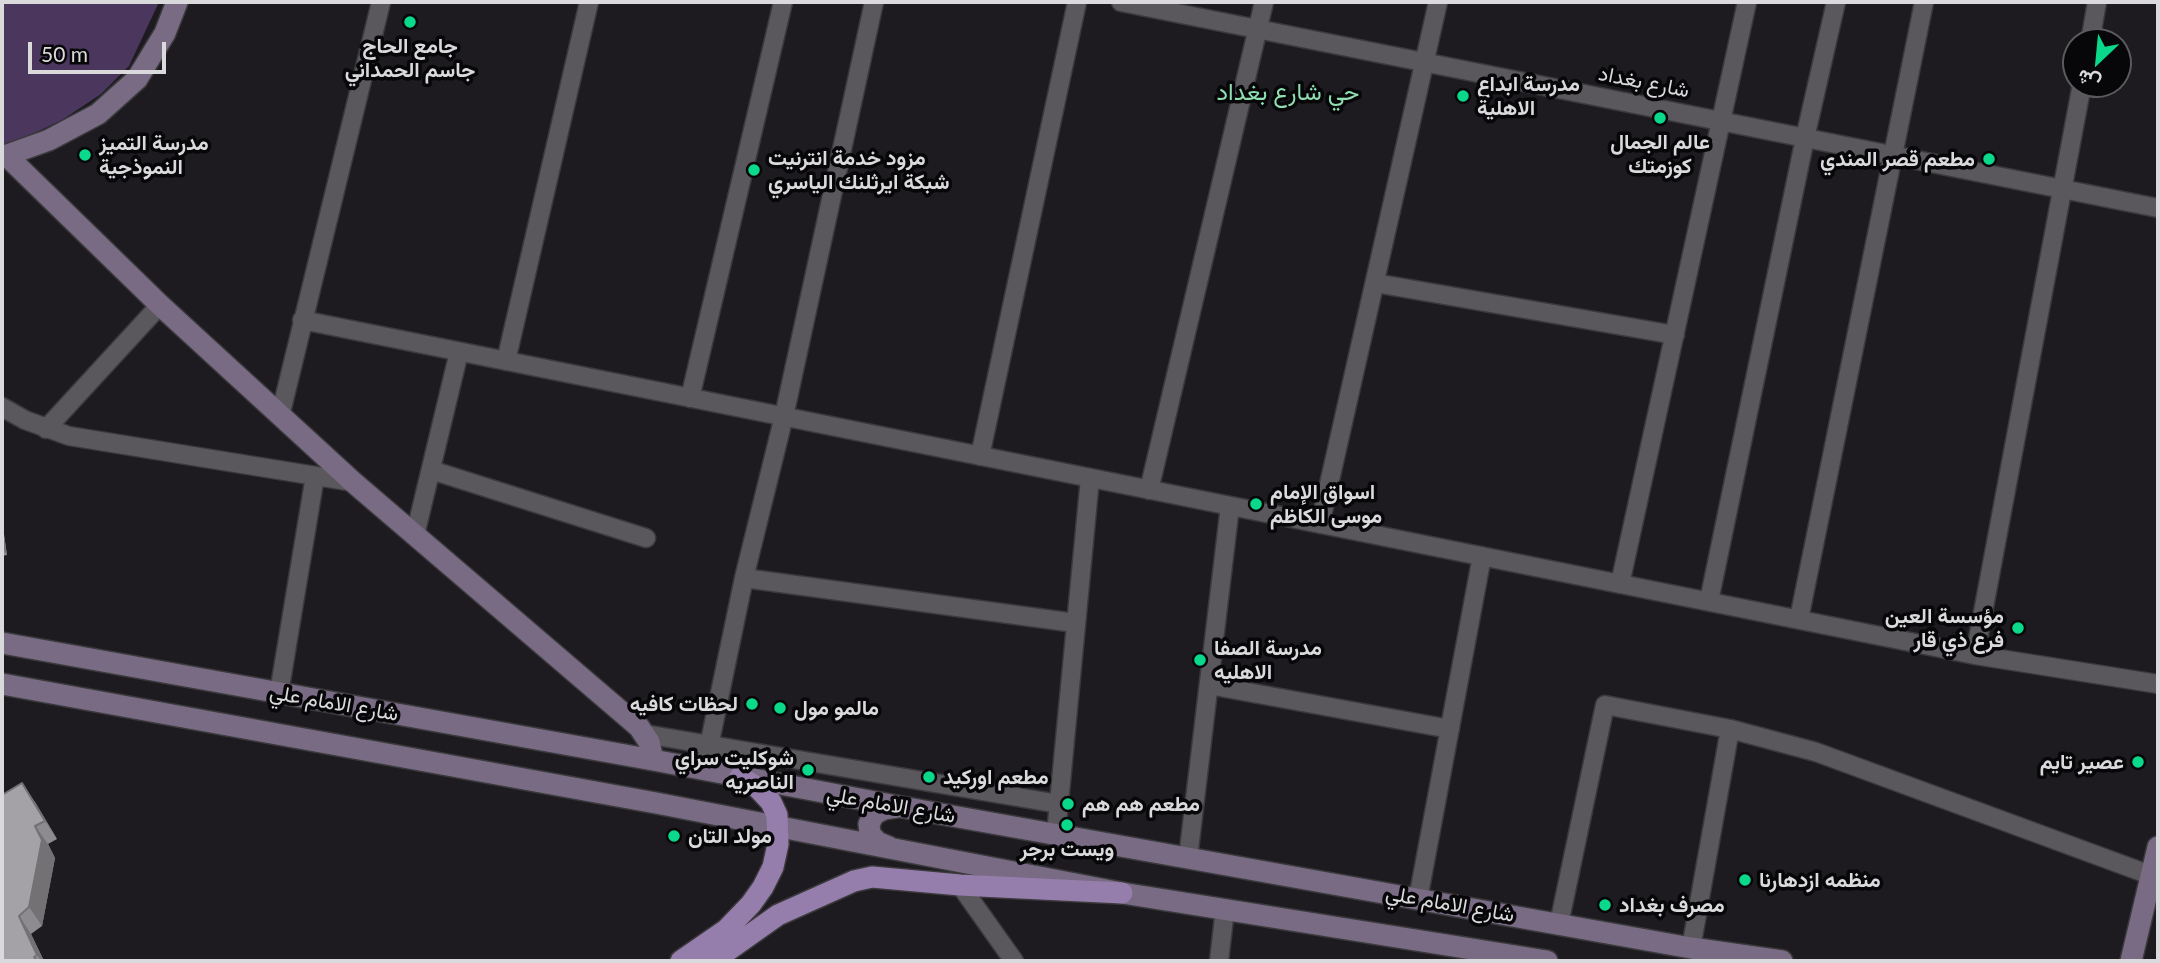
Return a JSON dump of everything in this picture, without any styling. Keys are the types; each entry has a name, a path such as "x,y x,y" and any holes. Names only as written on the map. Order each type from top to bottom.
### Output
{"main road":[{"path":"177,2 165,33 137,79 98,114 49,140 4,156 353,482 645,734 653,760"},
{"name":"شارع الامام علي","path":"2,643 902,807 1782,961"},
{"name":"شارع الامام علي","path":"2,684 779,826 1122,893 1522,959 1548,961"},
{"path":"681,961 726,930 751,904 773,866 779,826 771,802 758,788 740,777"},
{"path":"892,849 877,842 870,835 869,824 874,814 884,809 902,807"},
{"path":"2131,961 2158,846"},
{"name":"شارع الامام علي","path":"713,961 778,915 854,881 891,877 960,885 1122,893"}],"street":[{"path":"280,416 381,2"},
{"path":"506,361 589,2"},
{"path":"690,398 783,2"},
{"path":"704,770 744,578 784,416 874,2"},
{"path":"980,456 1077,2"},
{"name":"شارع بغداد","path":"1121,2 2158,208"},
{"path":"1149,490 1264,2"},
{"path":"1320,524 1438,2"},
{"path":"1619,583 1747,2"},
{"path":"1709,601 1805,138 1836,2"},
{"path":"1799,619 1924,2"},
{"path":"2093,28 2098,2"},
{"path":"1975,655 2079,98"},
{"path":"1375,283 1675,335"},
{"path":"46,429 160,304"},
{"path":"302,320 1975,655 2158,684"},
{"path":"415,535 459,352"},
{"path":"2,407 46,429 69,436 353,482"},
{"path":"431,470 646,538"},
{"path":"279,693 315,476"},
{"path":"1056,834 1074,623 1090,478"},
{"path":"1188,858 1230,506"},
{"path":"1418,899 1482,556"},
{"path":"744,578 1074,623"},
{"path":"1209,685 1450,729"},
{"path":"1559,924 1605,705 1730,729 1816,752 2153,876"},
{"path":"1691,947 1730,729"},
{"path":"645,734 1059,804"},
{"path":"960,885 1014,961"},
{"path":"1219,961 1225,909"}],"shaded area":[{"path":"2,2 159,2 129,66 101,94 62,120 11,144 2,145"}],"building":[{"path":"22,783 45,821 35,826 42,840 29,907 19,916 37,955 34,957 37,961 2,961 2,795"}],"place":[{"name":"جامع الحاج جاسم الحمداني","path":"410,22"},
{"name":"مدرسة ابداع الاهلية","path":"1463,96"},
{"name":"عالم الجمال كوزمتك","path":"1660,118"},
{"name":"مدرسة التميز النموذجية","path":"85,155"},
{"name":"مطعم قصر المندي","path":"1989,159"},
{"name":"مزود خدمة انترنيت شبكة ايرثلنك الياسري","path":"754,170"},
{"name":"اسواق الإمام موسى الكاظم","path":"1256,504"},
{"name":"مؤسسة العين فرع ذي قار","path":"2018,628"},
{"name":"مدرسة الصفا الاهليه","path":"1200,660"},
{"name":"لحظات كافيه","path":"752,704"},
{"name":"مالمو مول","path":"780,708"},
{"name":"عصير تايم","path":"2138,762"},
{"name":"شوكليت سراي الناصريه","path":"808,770"},
{"name":"مطعم اوركيد","path":"929,777"},
{"name":"مطعم هم هم","path":"1068,804"},
{"name":"ويست برجر","path":"1067,825"},
{"name":"مولد التان","path":"674,836"},
{"name":"منظمه ازدهارنا","path":"1745,880"},
{"name":"مصرف بغداد","path":"1605,905"}],"district":[{"name":"حي شارع بغداد","path":"1288,92"}]}
